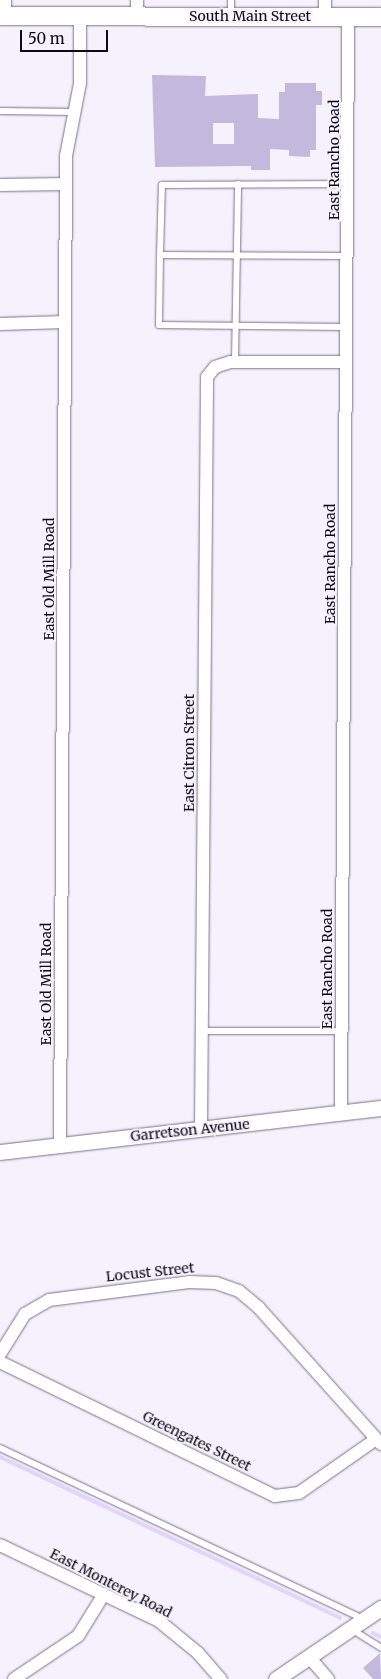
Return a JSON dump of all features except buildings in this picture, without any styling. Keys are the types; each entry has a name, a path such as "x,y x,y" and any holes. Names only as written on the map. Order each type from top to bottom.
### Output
{"main road":[{"name":"South Main Street","path":"3,10 80,16 137,8 325,8 348,17 381,17"}],"street":[{"name":"East Old Mill Road","path":"60,1144 66,156 77,112 80,16"},
{"name":"East Rancho Road","path":"341,1112 346,327 349,184 348,17"},
{"path":"0,185 66,184"},
{"path":"0,324 65,322"},
{"path":"236,361 346,362"},
{"name":"East Citron Street","path":"201,1129 207,377 215,367 236,361"},
{"name":"Garretson Avenue","path":"0,1152 381,1108"},
{"name":"Locust Street","path":"0,1354 25,1314 49,1300 189,1282 216,1283 239,1291 259,1308 378,1442"},
{"name":"Greengates Street","path":"0,1362 275,1496 299,1493 378,1442"},
{"name":"East Monterey Road","path":"0,1545 159,1621 198,1653 221,1679"},
{"path":"14,1679 78,1636 104,1594"},
{"path":"276,1679 381,1608"},
{"path":"309,1657 328,1679"}],"lane":[{"path":"0,111 77,112"},
{"path":"346,327 159,325 160,255 162,184 349,184"},
{"path":"236,361 238,184"},
{"path":"160,255 348,256"},
{"path":"202,1031 342,1031"},
{"path":"0,1448 364,1620"},
{"path":"351,1629 381,1648"}],"waterway":[{"path":"0,1457 340,1618"},
{"path":"373,1633 381,1637"}]}
